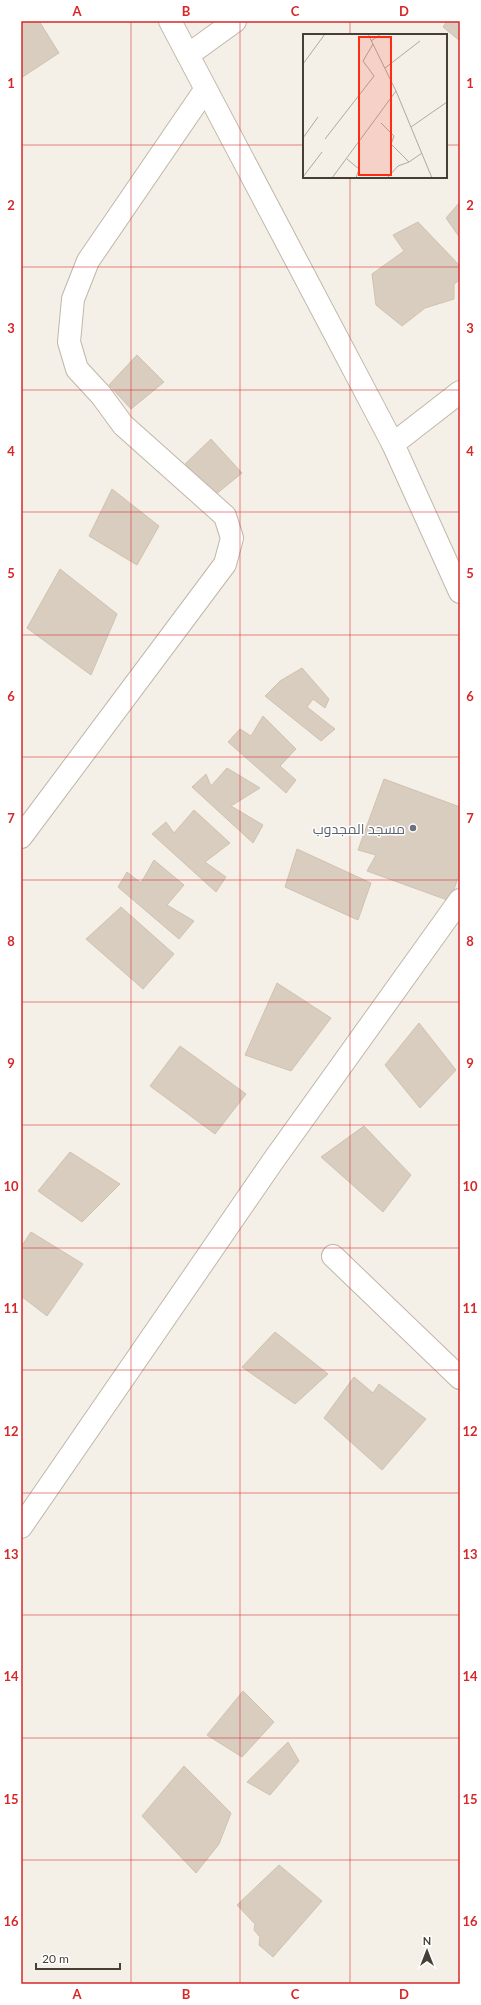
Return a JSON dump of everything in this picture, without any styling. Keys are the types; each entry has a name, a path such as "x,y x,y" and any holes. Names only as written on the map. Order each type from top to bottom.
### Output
{"street":[{"path":"170,21 392,444 460,592"},
{"path":"188,55 235,21"},
{"path":"21,837 225,564 232,538 225,516 123,426 101,395 77,368 69,342 73,299 88,261 206,90"},
{"path":"392,444 460,392"},
{"path":"21,1527 273,1161 460,900"},
{"path":"333,1256 460,1378"}],"building":[{"path":"21,21 39,21 59,53 21,78"},
{"path":"447,21 460,21 460,41 443,27"},
{"path":"460,202 460,238 446,218"},
{"path":"418,222 460,266 460,280 454,284 454,299 425,308 402,326 376,305 372,274 404,251 393,235"},
{"path":"137,355 164,382 131,409 109,385"},
{"path":"211,439 242,473 215,495 183,466"},
{"path":"112,489 159,526 137,565 89,536"},
{"path":"60,569 117,614 91,675 27,628"},
{"path":"302,668 329,699 325,708 313,699 307,707 335,729 321,741 265,696 280,681"},
{"path":"263,716 296,749 280,766 296,780 286,793 228,742 240,729 251,736"},
{"path":"227,768 260,788 231,806 263,825 253,843 192,787 206,774 211,786"},
{"name":"مسجد المجدوب","path":"384,779 460,807 460,872 450,901 367,871 376,855 358,850"},
{"path":"194,810 230,843 205,862 226,877 216,892 152,834 166,822 174,833"},
{"path":"297,849 371,883 358,920 285,887"},
{"path":"154,860 184,885 167,905 194,921 179,939 118,887 127,872 141,883"},
{"path":"121,907 174,954 143,989 86,939"},
{"path":"277,983 331,1018 291,1071 245,1055"},
{"path":"419,1023 456,1070 420,1108 385,1065"},
{"path":"180,1046 246,1094 215,1134 150,1086"},
{"path":"364,1126 411,1175 383,1212 321,1157"},
{"path":"70,1152 120,1184 82,1222 38,1191"},
{"path":"31,1232 83,1264 47,1316 21,1296 21,1247"},
{"path":"275,1332 328,1374 295,1404 242,1367"},
{"path":"354,1377 373,1393 379,1384 426,1419 382,1470 324,1418"},
{"path":"243,1691 274,1722 242,1757 207,1735"},
{"path":"288,1742 299,1761 270,1795 247,1782"},
{"path":"184,1766 231,1813 219,1844 196,1873 142,1816"},
{"path":"279,1865 322,1901 273,1957 259,1945 260,1937 254,1930 255,1924 237,1905"}],"place":[{"name":"مسجد المجدوب","path":"413,828"}]}
